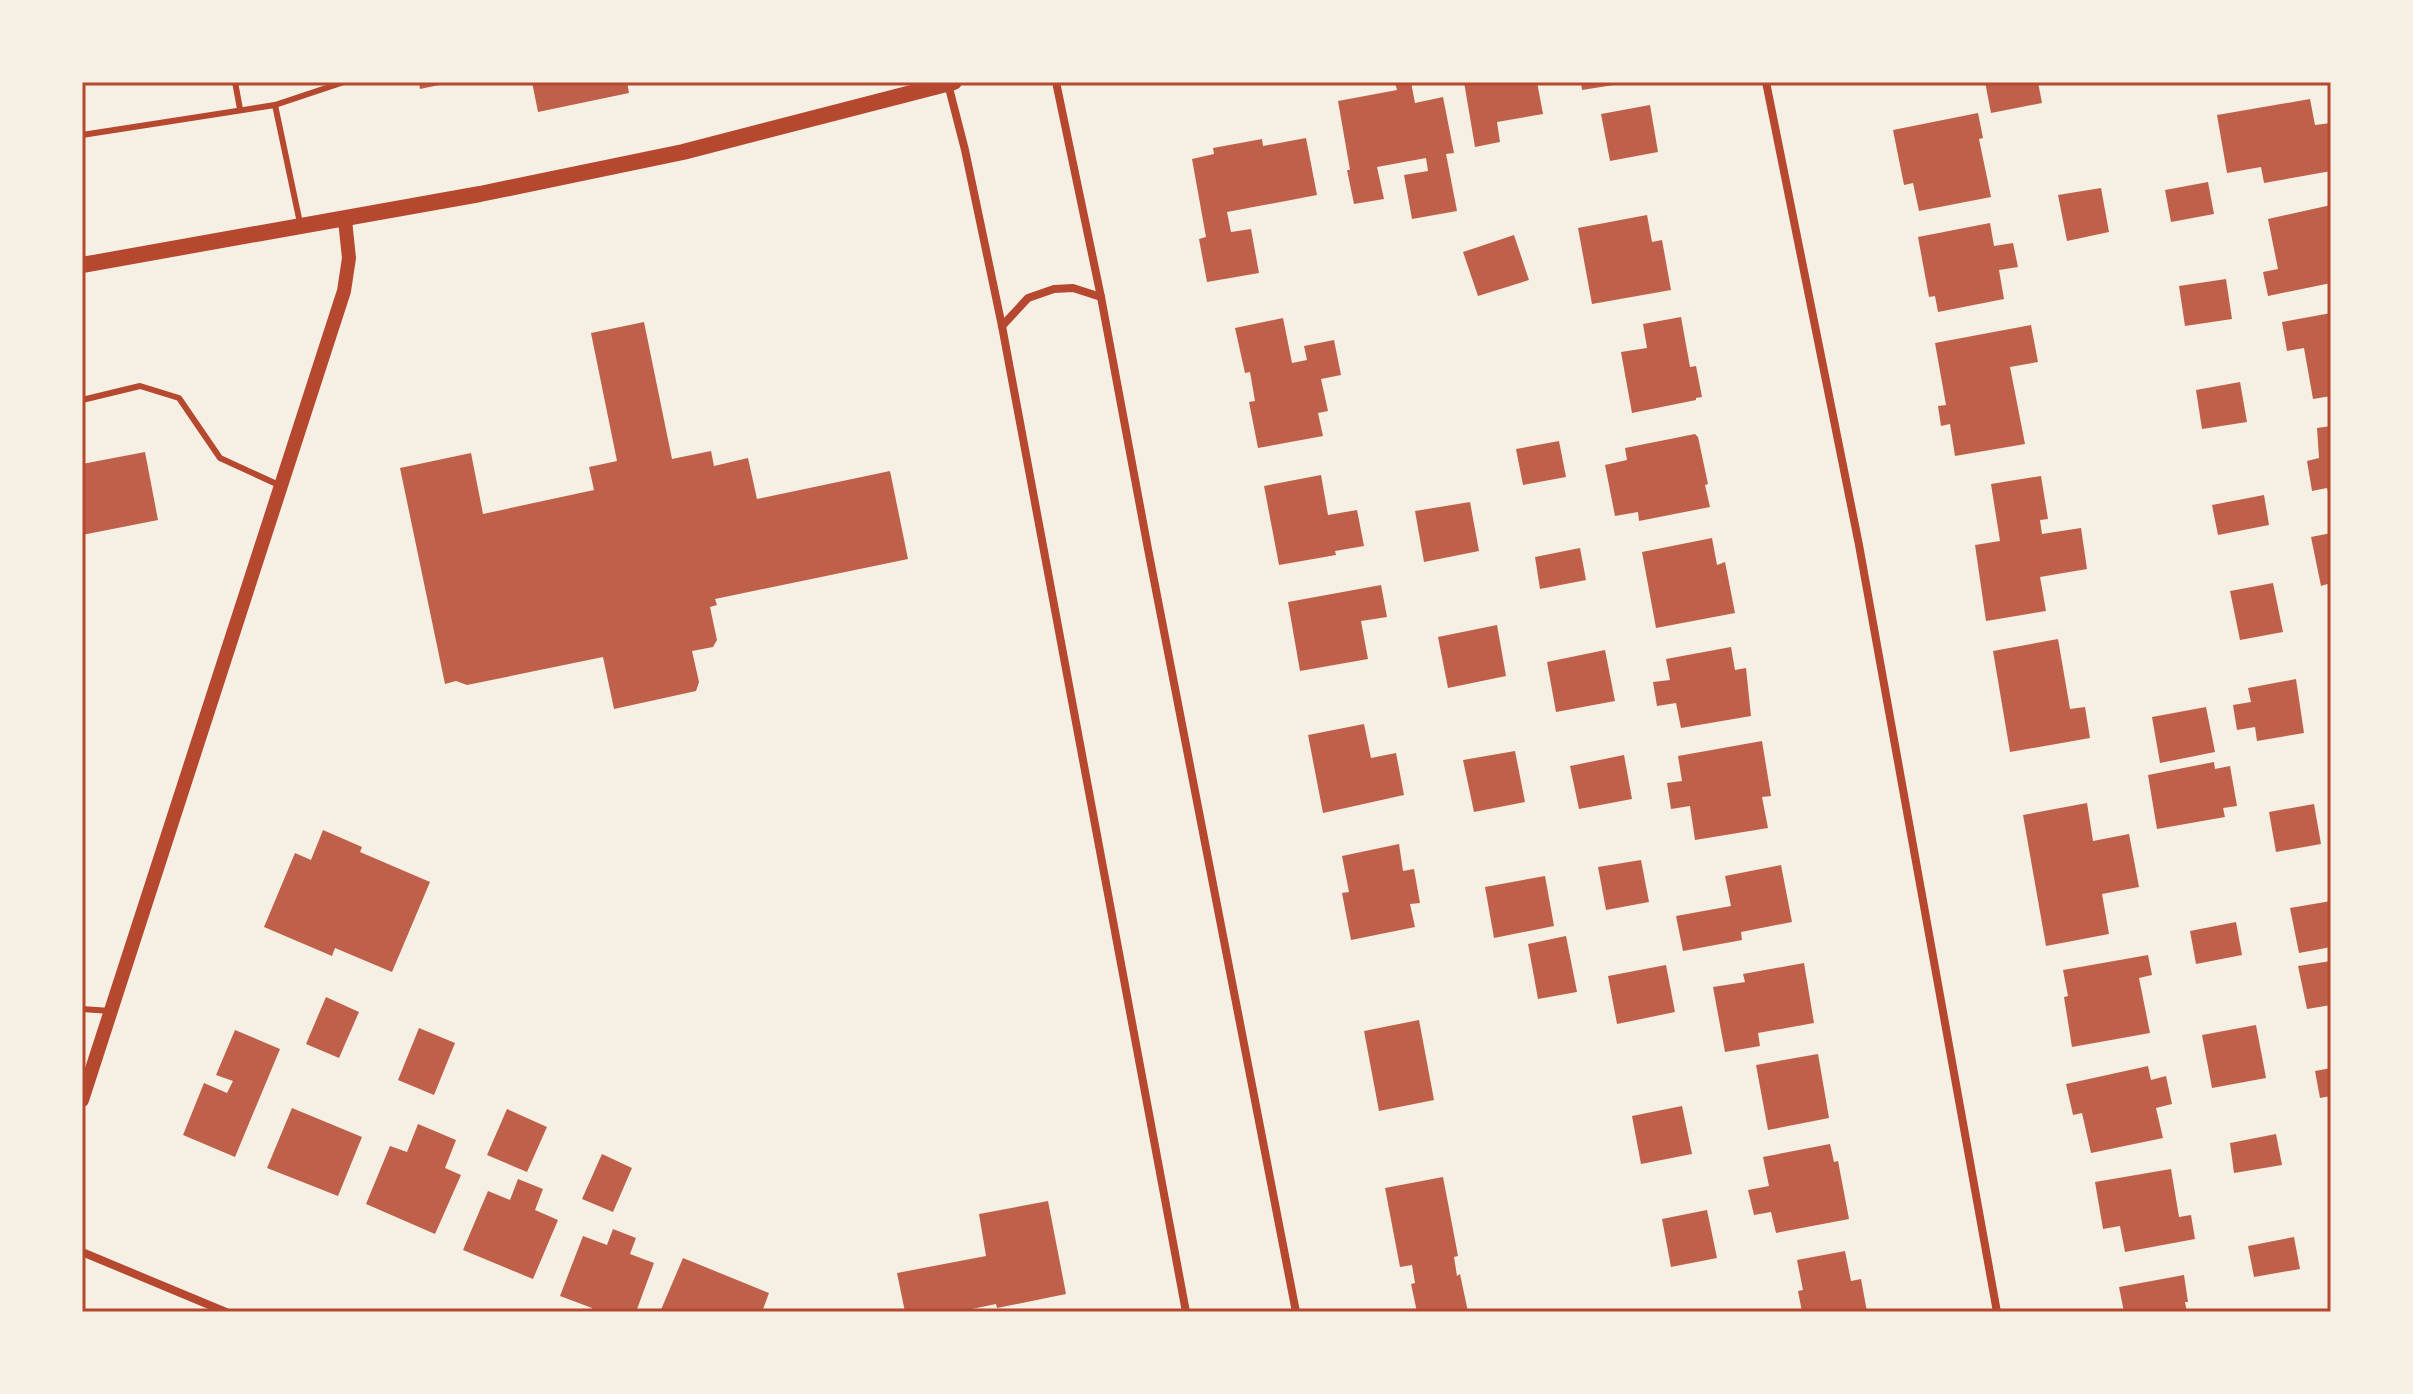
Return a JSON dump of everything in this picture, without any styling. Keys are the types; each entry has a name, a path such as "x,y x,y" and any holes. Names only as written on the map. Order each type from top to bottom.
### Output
{"main road":[{"path":"82,265 345,220 683,152 951,83"}],"street":[{"path":"1056,82 1101,297 1296,1312"},
{"path":"1766,82 1859,545 1997,1312"},
{"path":"951,83 1002,326 1186,1312"},
{"path":"82,1100 344,291 349,258 345,220"},
{"path":"1002,326 1028,298 1054,289 1073,288 1101,297"},
{"path":"82,1252 226,1312"}],"lane":[{"path":"235,82 240,109"},
{"path":"82,135 275,105 344,82"},
{"path":"275,105 301,226"},
{"path":"82,400 140,386 179,398 220,458 281,486"},
{"path":"82,1009 111,1011"}],"building":[{"path":"419,82 449,82 449,83 420,89"},
{"path":"532,82 627,82 629,93 538,112"},
{"path":"1395,82 1411,82 1415,103 1443,97 1454,153 1446,154 1457,211 1412,219 1404,175 1428,171 1426,158 1377,167 1384,199 1354,204 1338,101 1397,90"},
{"path":"1464,82 1537,82 1543,114 1497,122 1500,142 1475,147"},
{"path":"1581,82 1620,82 1620,84 1582,90"},
{"path":"1985,82 2038,82 2042,103 1991,113"},
{"path":"2310,99 2315,125 2331,123 2331,171 2264,183 2261,167 2227,173 2217,115"},
{"path":"1650,105 1658,152 1610,161 1601,114"},
{"path":"1978,113 1983,138 1979,139 1991,197 1919,211 1913,183 1904,185 1893,130"},
{"path":"1306,138 1317,195 1227,212 1231,232 1251,229 1259,273 1207,282 1199,239 1206,237 1192,159 1214,154 1213,148 1262,139 1263,146"},
{"path":"2208,182 2214,214 2171,222 2165,190"},
{"path":"2101,188 2109,232 2067,241 2058,195"},
{"path":"2331,205 2331,283 2268,296 2263,272 2278,269 2268,219"},
{"path":"1647,215 1652,242 1662,240 1671,290 1592,304 1578,228"},
{"path":"1990,223 1994,246 2013,243 2018,267 1999,270 2004,299 1938,312 1935,296 1929,297 1918,237"},
{"path":"1514,235 1529,280 1478,296 1463,252"},
{"path":"2226,279 2232,319 2185,326 2179,286"},
{"path":"2331,313 2331,396 2313,399 2304,348 2287,351 2282,322"},
{"path":"1681,317 1690,367 1696,366 1702,397 1632,413 1621,352 1647,348 1643,324"},
{"path":"1283,318 1292,363 1307,360 1304,346 1334,340 1341,375 1321,379 1328,411 1318,413 1323,436 1258,448 1249,402 1255,401 1250,372 1245,373 1235,328"},
{"path":"644,322 672,459 711,451 714,466 748,458 757,499 890,471 908,559 715,599 717,605 710,607 717,640 713,647 692,651 699,682 696,691 614,709 603,657 467,685 456,681 445,684 400,468 471,453 483,514 594,490 589,467 617,461 591,333"},
{"path":"2031,325 2038,362 2010,367 2025,444 1955,456 1950,424 1941,426 1938,406 1946,405 1935,343"},
{"path":"2240,382 2247,422 2202,429 2196,390"},
{"path":"2331,426 2330,499 2327,488 2312,491 2307,461 2319,458 2317,428"},
{"path":"1695,434 1708,484 1705,485 1710,507 1639,521 1638,512 1615,516 1605,465 1627,460 1625,448"},
{"path":"1559,441 1566,477 1523,485 1516,449"},
{"path":"145,452 158,520 82,535 82,464"},
{"path":"1321,475 1328,515 1357,510 1364,546 1335,551 1336,555 1279,565 1264,486"},
{"path":"2041,476 2048,519 2040,520 2042,534 2081,528 2087,569 2040,577 2046,611 1986,621 1975,545 2000,541 1991,484"},
{"path":"2264,495 2269,525 2218,535 2212,505"},
{"path":"1470,502 1479,551 1424,562 1415,511"},
{"path":"2331,533 2331,583 2321,586 2311,537"},
{"path":"1712,538 1717,565 1725,562 1735,613 1656,628 1642,552"},
{"path":"1580,548 1586,580 1540,589 1535,557"},
{"path":"2273,583 2283,632 2240,640 2230,591"},
{"path":"1381,585 1387,617 1361,621 1368,659 1300,671 1288,602"},
{"path":"1497,625 1506,676 1448,688 1438,637"},
{"path":"2058,639 2070,709 2085,707 2090,738 2010,752 1993,651"},
{"path":"1731,647 1735,670 1746,668 1751,716 1681,728 1676,703 1657,706 1653,682 1670,680 1666,659"},
{"path":"1605,650 1615,701 1556,712 1547,662"},
{"path":"2296,679 2304,733 2257,741 2255,727 2237,730 2233,705 2251,702 2248,688"},
{"path":"2206,707 2215,752 2160,763 2152,717"},
{"path":"1364,724 1371,758 1396,753 1404,795 1323,813 1308,735"},
{"path":"1762,741 1771,796 1762,797 1768,828 1695,840 1690,806 1671,809 1667,783 1682,781 1678,756"},
{"path":"1515,751 1525,802 1474,812 1463,760"},
{"path":"1624,755 1632,799 1579,809 1570,766"},
{"path":"2214,762 2215,769 2230,766 2237,806 2223,808 2225,817 2157,829 2148,775"},
{"path":"2087,803 2093,841 2129,834 2139,887 2102,894 2109,934 2046,946 2023,815"},
{"path":"2314,804 2321,844 2276,852 2269,812"},
{"path":"323,830 362,847 360,852 430,882 392,972 335,948 332,956 264,927 295,853 311,860"},
{"path":"1399,844 1403,871 1414,869 1420,903 1410,904 1415,927 1351,940 1342,893 1349,892 1342,856"},
{"path":"1641,860 1649,902 1606,910 1598,867"},
{"path":"1781,865 1792,922 1741,932 1742,940 1683,951 1676,916 1731,906 1725,876"},
{"path":"1545,876 1554,926 1494,938 1485,887"},
{"path":"2331,901 2331,947 2299,953 2290,908"},
{"path":"2236,922 2242,955 2196,964 2190,931"},
{"path":"1566,936 1577,992 1538,999 1528,944"},
{"path":"2148,955 2152,975 2139,978 2150,1033 2072,1047 2063,970"},
{"path":"2331,961 2331,1005 2307,1009 2298,966"},
{"path":"1804,963 1814,1023 1758,1033 1760,1046 1725,1052 1713,987 1745,982 1743,974"},
{"path":"1666,965 1675,1012 1617,1024 1608,976"},
{"path":"326,997 359,1012 339,1058 306,1044"},
{"path":"1419,1020 1434,1100 1379,1111 1364,1031"},
{"path":"2256,1025 2266,1078 2212,1088 2202,1035"},
{"path":"419,1028 455,1043 434,1095 398,1080"},
{"path":"235,1030 280,1049 235,1157 183,1135 204,1083 227,1093 233,1081 216,1075"},
{"path":"1818,1054 1829,1118 1768,1130 1756,1065"},
{"path":"2148,1066 2151,1080 2166,1076 2172,1104 2156,1108 2163,1138 2091,1153 2082,1113 2073,1115 2066,1084"},
{"path":"2331,1068 2331,1096 2320,1098 2315,1071"},
{"path":"1682,1106 1692,1154 1641,1164 1632,1116"},
{"path":"292,1108 362,1137 338,1196 267,1168"},
{"path":"507,1109 547,1127 527,1172 487,1155"},
{"path":"418,1124 456,1140 445,1168 461,1175 435,1234 366,1204 390,1146 407,1152"},
{"path":"2276,1134 2282,1165 2234,1173 2230,1143"},
{"path":"1830,1144 1834,1162 1838,1161 1849,1219 1776,1233 1771,1212 1754,1215 1748,1190 1769,1186 1763,1157"},
{"path":"602,1154 632,1168 613,1212 582,1199"},
{"path":"2171,1169 2179,1217 2191,1215 2195,1239 2125,1252 2120,1226 2103,1229 2095,1182"},
{"path":"1443,1177 1458,1256 1454,1257 1457,1276 1460,1274 1468,1312 1417,1312 1411,1284 1415,1283 1412,1265 1400,1267 1385,1188"},
{"path":"518,1179 543,1189 535,1210 558,1220 533,1279 463,1250 488,1191 510,1200"},
{"path":"1048,1201 1066,1294 997,1308 996,1304 957,1312 905,1312 897,1273 986,1256 979,1214"},
{"path":"1707,1210 1717,1258 1671,1267 1662,1219"},
{"path":"613,1229 636,1238 630,1254 654,1263 636,1312 594,1312 592,1308 560,1296 583,1236 607,1245"},
{"path":"2294,1237 2300,1269 2254,1277 2248,1246"},
{"path":"1845,1251 1851,1281 1861,1279 1867,1312 1802,1312 1798,1291 1803,1290 1797,1260"},
{"path":"683,1258 769,1293 762,1312 660,1312"},
{"path":"2184,1275 2187,1312 2124,1312 2119,1287"}]}
